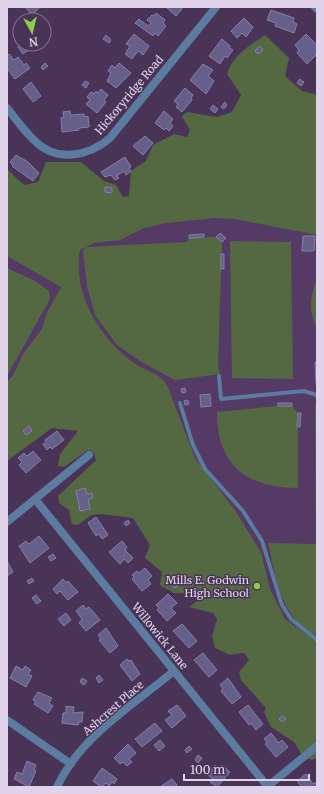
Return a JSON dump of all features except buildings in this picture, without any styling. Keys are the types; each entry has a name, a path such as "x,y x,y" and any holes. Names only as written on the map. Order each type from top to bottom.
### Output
{"street":[{"name":"Hickoryridge Road","path":"7,108 36,142 46,149 68,155 82,154 96,149 110,138 216,7"},
{"path":"7,522 89,455"},
{"name":"Willowick Lane","path":"35,500 267,787"},
{"name":"Ashcrest Place","path":"57,787 71,764 103,729 174,671"},
{"path":"7,720 71,764"},
{"path":"267,787 317,746"}],"lane":[{"path":"219,376 222,399 304,391 317,395"},
{"path":"180,403 193,445 204,469 243,511 262,541 282,605 291,619 317,640"}],"shaded area":[{"name":"Mills E. Godwin High School","path":"317,214 317,744 69,421 7,429 7,217"}],"green space":[{"path":"265,35 289,58 285,76 302,91 315,94 317,97 317,235 234,219 215,218 167,223 144,228 120,240 94,243 80,250 80,283 92,315 101,330 124,355 137,365 157,375 167,385 195,458 235,510 261,552 270,589 285,619 317,642 317,758 311,760 302,755 294,742 271,727 264,712 266,708 241,680 239,672 249,660 244,653 230,655 215,648 212,636 217,619 213,613 189,607 200,599 197,594 174,593 160,585 162,572 145,558 150,545 133,518 101,514 91,515 78,525 72,524 69,510 59,503 58,496 96,460 94,453 88,450 64,467 58,466 60,454 78,431 52,428 7,461 7,382 13,375 23,354 42,329 47,313 61,287 7,256 7,169 24,185 38,182 46,162 81,162 104,181 116,185 123,197 129,196 131,171 146,161 153,145 174,134 187,137 190,130 182,116 187,112 217,117 232,112 241,95 227,74 237,56"},
{"path":"216,237 222,242 218,366 220,374 175,380 143,363 117,345 95,315 87,286 83,251 86,247 187,242 189,238"},
{"path":"230,241 291,242 293,379 232,378"},
{"path":"7,268 35,281 49,291 50,299 7,376"},
{"path":"317,279 317,328 312,316 311,304"},
{"path":"315,405 317,405 317,534 316,534"},
{"path":"292,406 298,413 298,488 263,484 238,470 229,459 222,446 218,430 217,412"},
{"path":"268,543 317,544 317,636 305,629 295,620 288,609 282,596 274,570"}],"place":[{"name":"Mills E. Godwin High School","path":"257,586"}]}
